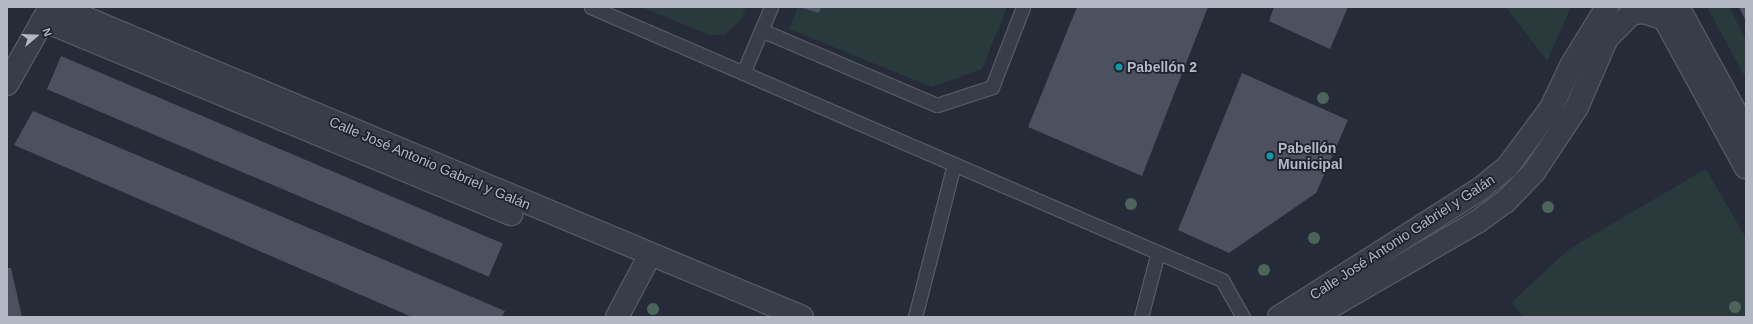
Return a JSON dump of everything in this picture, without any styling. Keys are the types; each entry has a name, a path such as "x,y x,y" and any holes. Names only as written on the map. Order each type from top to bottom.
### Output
{"street":[{"name":"Calle José Antonio Gabriel y Galán","path":"1278,317 1480,189 1508,166 1551,108 1572,64 1607,7"},
{"path":"1607,38 1626,7"},
{"name":"Calle José Antonio Gabriel y Galán","path":"51,11 646,262 768,317"},
{"path":"7,84 51,11"},
{"name":"Calle José Antonio Gabriel y Galán","path":"1313,317 1477,222 1505,202 1534,172 1573,114 1607,38 1632,14 1666,11"},
{"path":"1666,11 1746,131"},
{"path":"1666,11 1746,168"},
{"name":"Calle José Antonio Gabriel y Galán","path":"646,262 802,317"},
{"path":"617,317 646,262"}],"lane":[{"path":"590,7 1222,280 1243,317"},
{"path":"743,73 771,7"},
{"path":"761,30 937,105 992,87 1023,7"},
{"path":"915,317 954,164"},
{"path":"1141,317 1158,252"}],"shaded area":[{"path":"641,7 746,7 741,20 725,35 710,35"},
{"path":"798,7 1007,7 982,69 932,87 789,29"},
{"path":"1506,7 1571,7 1547,61"},
{"path":"1707,7 1729,7 1746,39 1746,79"},
{"path":"1706,169 1746,238 1746,317 1523,317 1512,302 1569,249"}],"building":[{"path":"799,7 821,7 819,13"},
{"name":"Pabellón 2","path":"1077,7 1208,7 1142,176 1028,127"},
{"path":"1274,7 1348,7 1330,49 1269,21"},
{"path":"1739,7 1746,7 1746,21"},
{"path":"61,56 503,244 489,277 47,89"},
{"name":"Pabellón Municipal","path":"1242,73 1348,120 1316,193 1229,253 1178,230"},
{"path":"33,111 505,311 502,317 412,317 14,145"},
{"path":"7,268 11,268 22,317 7,317"}],"place":[{"name":"Pabellón 2","path":"1119,67"},
{"name":"Pabellón Municipal","path":"1270,156"}]}
